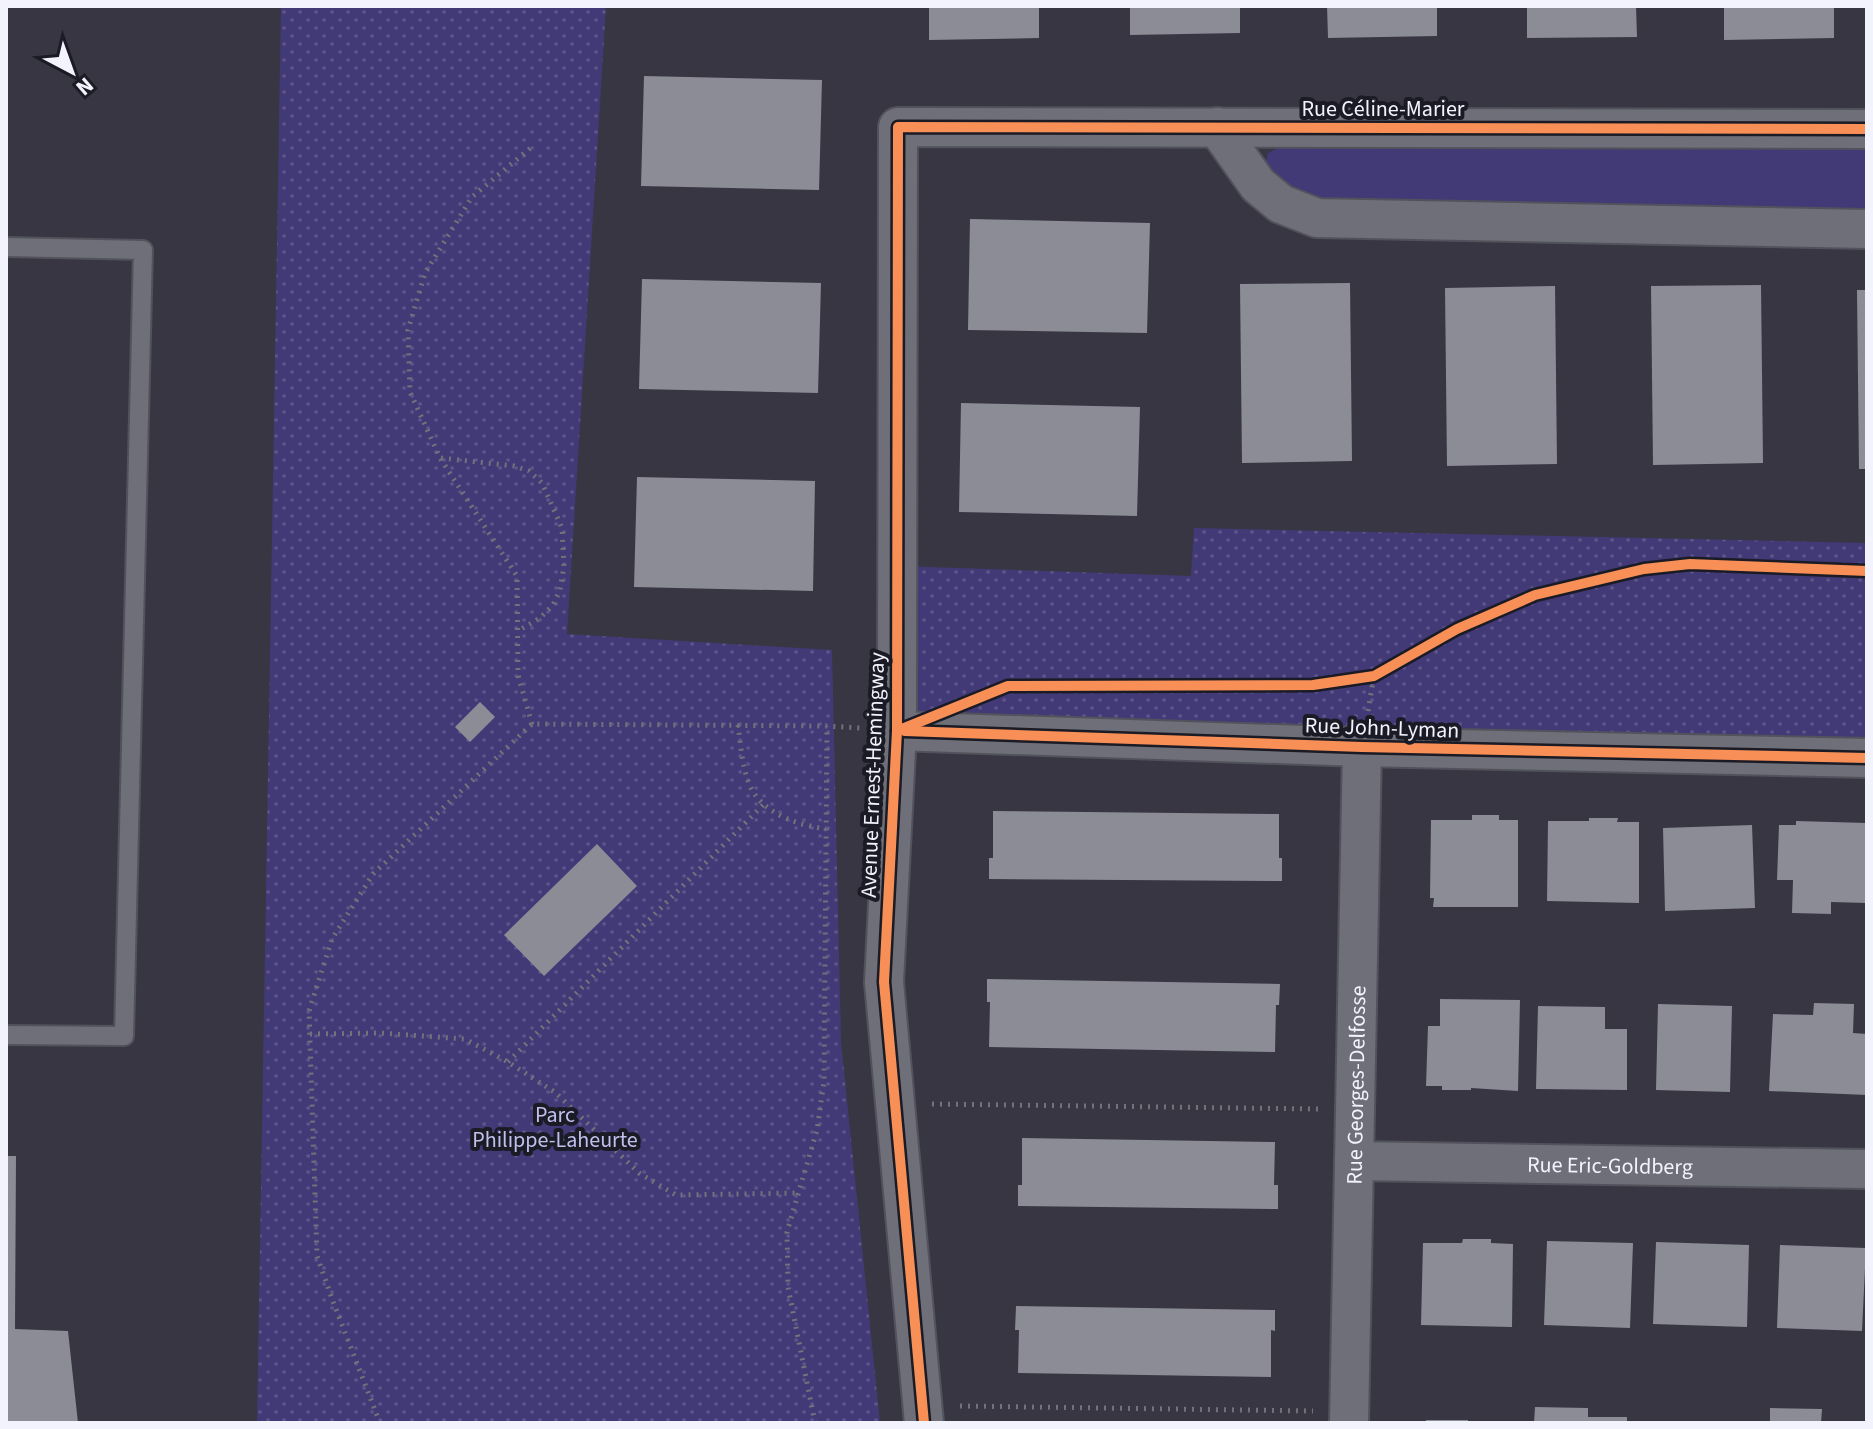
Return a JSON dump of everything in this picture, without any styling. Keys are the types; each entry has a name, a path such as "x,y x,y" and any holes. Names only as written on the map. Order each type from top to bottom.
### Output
{"street":[{"name":"Rue Céline-Marier","path":"898,127 1867,129"},
{"name":"Avenue Ernest-Hemingway","path":"898,127 897,731 884,982 923,1414"},
{"path":"1217,127 1258,185 1281,204 1317,218 1867,229"},
{"name":"Rue John-Lyman","path":"897,731 1362,747 1867,758"},
{"name":"Rue Georges-Delfosse","path":"1349,1423 1362,747"},
{"name":"Rue Eric-Goldberg","path":"1354,1161 1867,1169"}],"lane":[{"path":"6,247 143,250 124,1036 6,1035"}],"path":[{"path":"532,724 518,675 517,576 440,458 410,392 408,330 425,273 472,197 534,145"},
{"path":"440,458 514,466 529,471 542,483 562,528 564,566 560,590 553,605 540,618 518,631"},
{"path":"1359,678 1374,676 1388,668"},
{"path":"380,1423 317,1256 309,1011 332,939 373,874 532,724 827,726 897,731"},
{"path":"738,725 745,770 752,790 764,804 784,818 804,826 826,829"},
{"path":"815,1423 788,1287 787,1232 817,1130 824,1081 827,726"},
{"path":"508,1062 764,804"},
{"path":"310,1034 380,1033 465,1039 556,1093 639,1173 676,1195 799,1193"},
{"path":"895,1103 1320,1109"},
{"path":"923,1414 1308,1411"}],"green space":[{"name":"Parc Philippe-Laheurte","path":"281,6 606,6 567,634 832,650 841,1042 880,1423 257,1423"},
{"path":"1867,140 1867,216 1321,208 1276,186 1264,168 1268,153 1290,142"},
{"path":"1194,528 1867,543 1867,755 897,731 897,566 1191,576"}],"building":[{"path":"929,6 1039,6 1039,38 929,40"},
{"path":"1130,6 1240,6 1240,33 1130,35"},
{"path":"1327,6 1437,6 1437,36 1328,38"},
{"path":"1527,6 1636,6 1637,37 1527,38"},
{"path":"1724,6 1834,6 1834,38 1724,40"},
{"path":"644,76 822,80 819,190 641,186"},
{"path":"970,219 1150,223 1147,333 968,330"},
{"path":"642,279 821,283 818,393 639,389"},
{"path":"1350,283 1352,461 1242,463 1240,284"},
{"path":"1761,285 1763,463 1653,465 1651,286"},
{"path":"1555,286 1557,464 1447,466 1445,288"},
{"path":"1857,290 1867,290 1867,469 1859,469"},
{"path":"961,403 1140,407 1137,516 959,512"},
{"path":"637,477 815,481 813,591 634,587"},
{"path":"480,702 495,717 470,742 455,727"},
{"path":"993,811 1279,814 1282,881 989,879 989,858 993,858"},
{"path":"1472,815 1499,815 1499,820 1518,820 1518,907 1433,907 1434,898 1430,898 1431,820 1472,820"},
{"path":"1589,818 1639,822 1639,903 1547,901 1548,821 1589,821"},
{"path":"1796,821 1867,823 1867,903 1831,902 1831,914 1792,913 1793,880 1777,880 1779,825 1796,825"},
{"path":"1752,825 1755,908 1665,911 1663,828"},
{"path":"597,844 637,886 544,976 504,935"},
{"path":"987,979 1280,984 1279,1005 1276,1005 1275,1052 989,1047"},
{"path":"1440,999 1520,1000 1518,1091 1442,1090 1442,1086 1426,1086 1428,1026 1440,1026"},
{"path":"1814,1003 1854,1004 1853,1033 1867,1034 1867,1095 1769,1091 1773,1014 1813,1015"},
{"path":"1658,1004 1732,1006 1730,1092 1656,1090"},
{"path":"1538,1006 1605,1007 1605,1029 1627,1029 1627,1090 1536,1089"},
{"path":"1022,1138 1275,1142 1274,1185 1278,1185 1278,1209 1018,1206 1018,1185 1022,1185"},
{"path":"6,1156 16,1156 15,1329 68,1331 78,1423 6,1423"},
{"path":"1463,1239 1491,1239 1491,1243 1513,1244 1512,1327 1421,1325 1423,1243 1462,1243"},
{"path":"1547,1241 1633,1243 1630,1328 1544,1325"},
{"path":"1656,1242 1749,1245 1747,1327 1653,1324"},
{"path":"1780,1245 1866,1248 1862,1331 1777,1328"},
{"path":"1016,1306 1275,1310 1275,1331 1271,1330 1271,1377 1018,1373"},
{"path":"1535,1407 1588,1408 1588,1417 1627,1417 1627,1423 1534,1423"},
{"path":"1770,1408 1822,1409 1821,1423 1770,1423"},
{"path":"1426,1420 1468,1420 1468,1423 1426,1423"}],"cycle path":[{"path":"924,1423 884,982 897,731 898,127 1867,129"},
{"path":"897,731 1008,686 1313,685 1374,676 1457,629 1535,595 1644,569 1690,564 1867,571"},
{"path":"905,731 1362,747 1867,758"}]}
